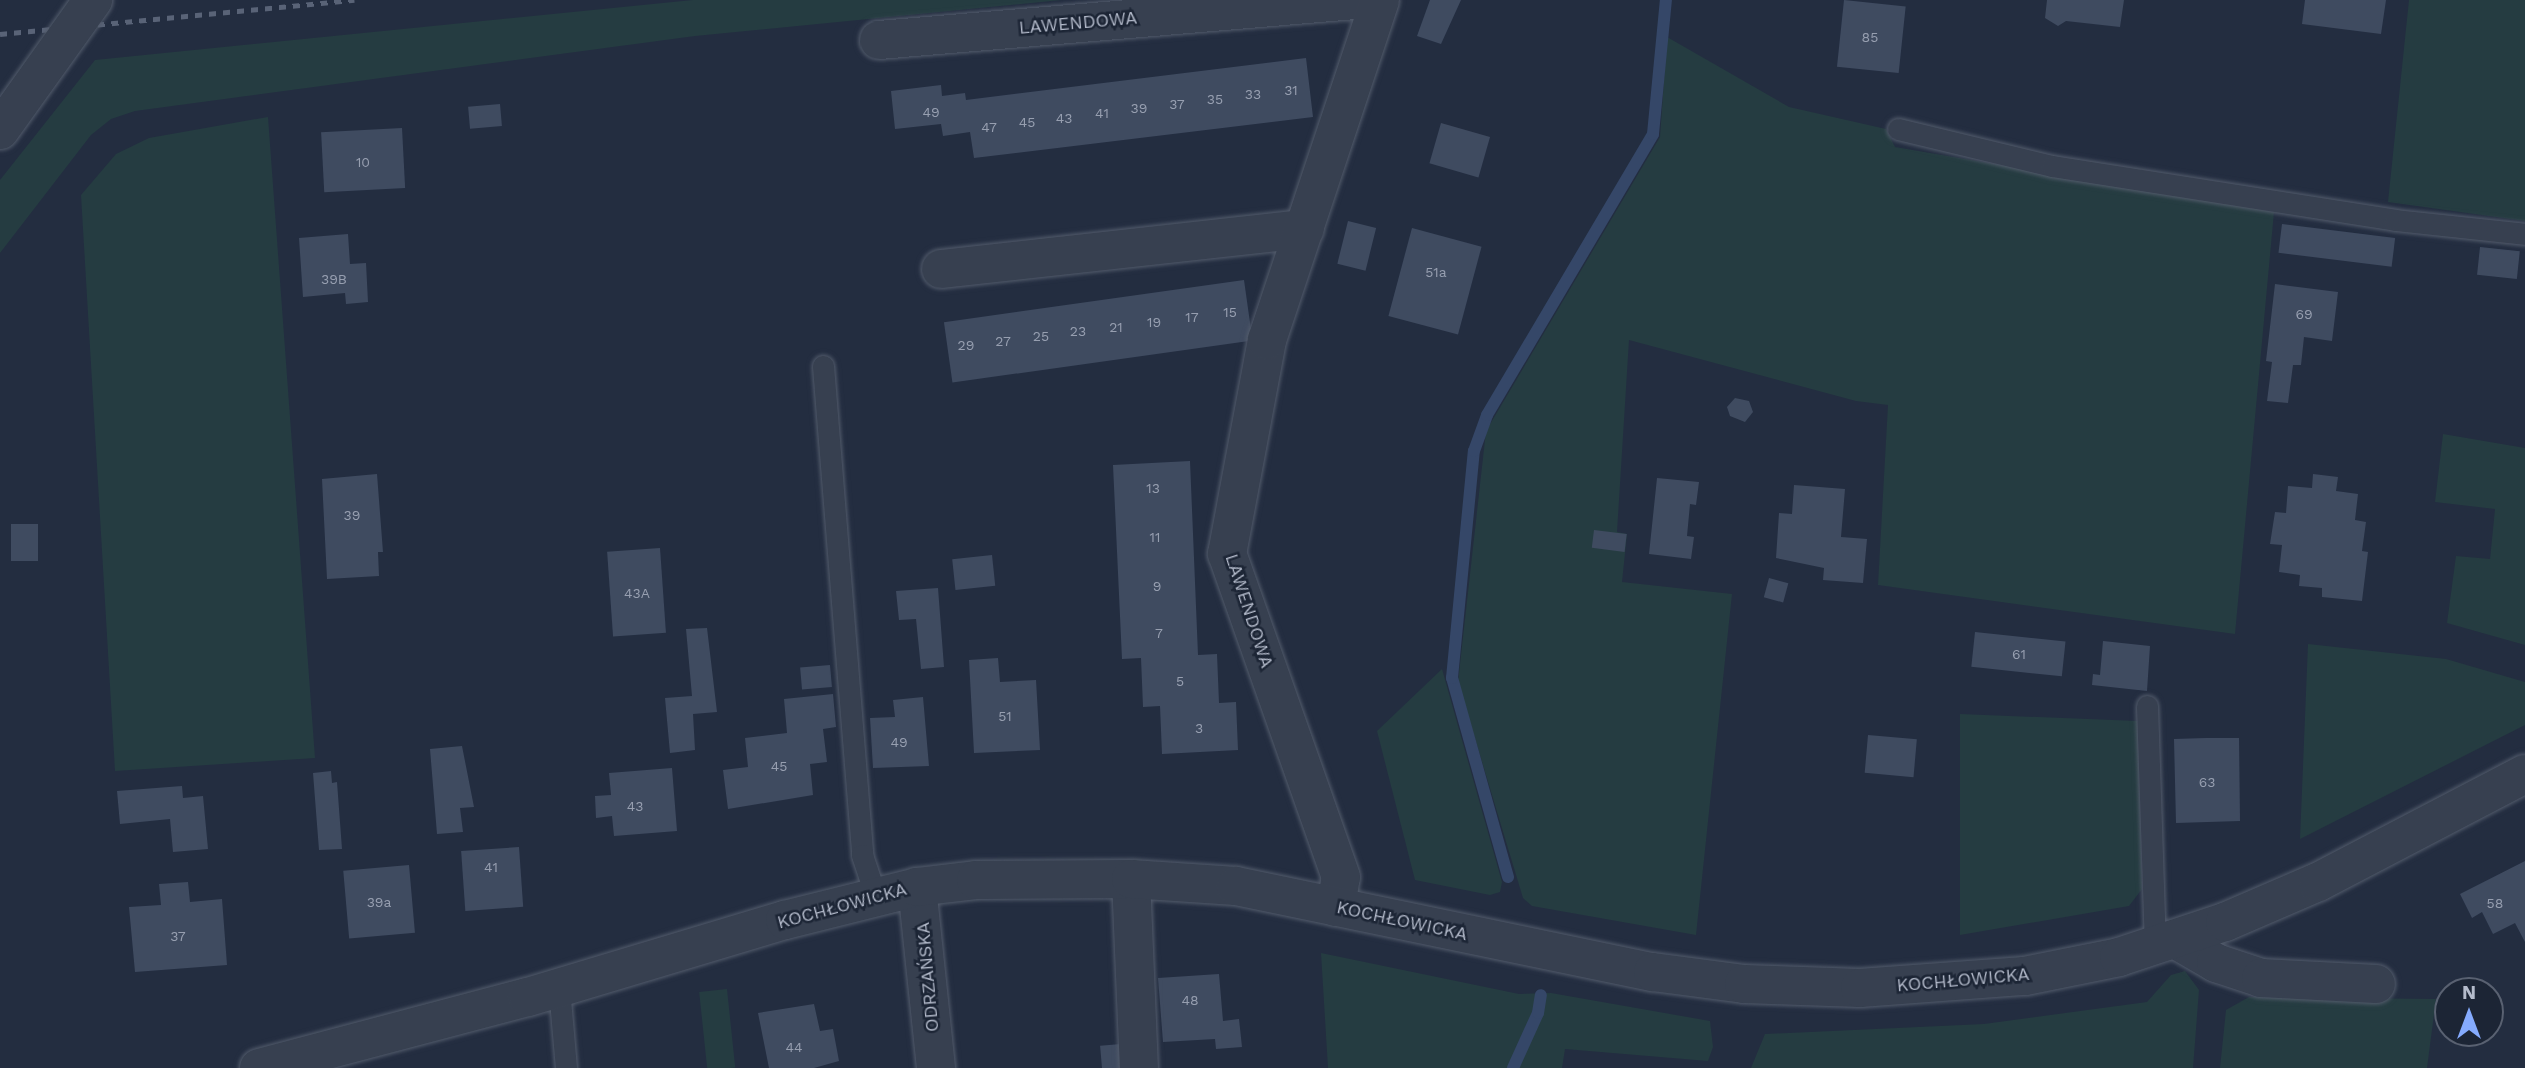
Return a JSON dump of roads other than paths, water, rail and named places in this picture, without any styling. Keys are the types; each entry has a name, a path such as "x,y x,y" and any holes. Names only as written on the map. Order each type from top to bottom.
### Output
{"street":[{"path":"0,130 93,0"},
{"name":"LAWENDOWA","path":"879,40 1360,0"},
{"name":"LAWENDOWA","path":"1336,907 1340,877 1227,554 1267,340 1380,0"},
{"path":"941,269 1305,229"},
{"name":"KOCHŁOWICKA","path":"259,1068 559,988 876,897 918,887 1031,878 1131,879 1236,886 1653,972 1744,984 1860,988 1985,981 2065,969 2165,942 2318,882 2525,774"},
{"path":"1131,879 1139,1068"},
{"name":"ODRZAŃSKA","path":"918,887 936,1068"},
{"path":"2165,942 2261,978 2376,984"}],"lane":[{"path":"1898,130 2052,166 2395,220 2525,234"},
{"path":"823,366 862,855 876,897"},
{"path":"2147,706 2165,942"},
{"path":"559,988 566,1068"}],"waterway":[{"path":"1508,877 1452,678 1474,451 1487,415 1653,134 1666,0"},
{"path":"1513,1068 1538,1013 1541,995"}],"railway":[{"path":"0,34 354,0"}]}
